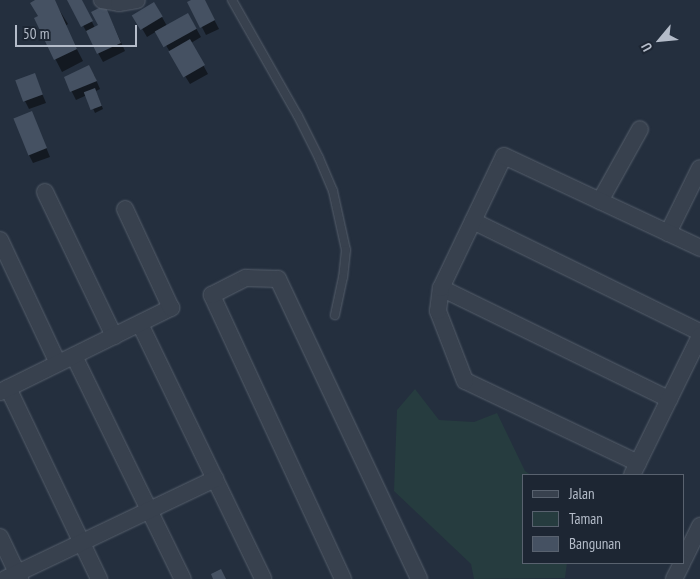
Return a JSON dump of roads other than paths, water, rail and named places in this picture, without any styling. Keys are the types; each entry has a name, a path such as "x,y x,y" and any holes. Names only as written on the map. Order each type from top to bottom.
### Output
{"street":[{"path":"102,0 119,3 137,0"},
{"path":"600,201 640,129"},
{"path":"473,221 700,334 635,469 465,381 438,311 441,288 504,156 700,248"},
{"path":"668,233 700,168"},
{"path":"45,192 114,336"},
{"path":"99,579 4,390 172,308 125,209"},
{"path":"0,240 58,363"},
{"path":"343,579 212,295 246,278 278,279 419,579"},
{"path":"441,288 669,399"},
{"path":"140,324 263,579"},
{"path":"74,356 182,579"},
{"path":"0,537 14,577 215,480"},
{"path":"685,557 700,526"},
{"path":"674,579 682,564"}],"lane":[{"path":"232,0 298,116 319,158 332,191 346,250 343,277 335,315"}]}
